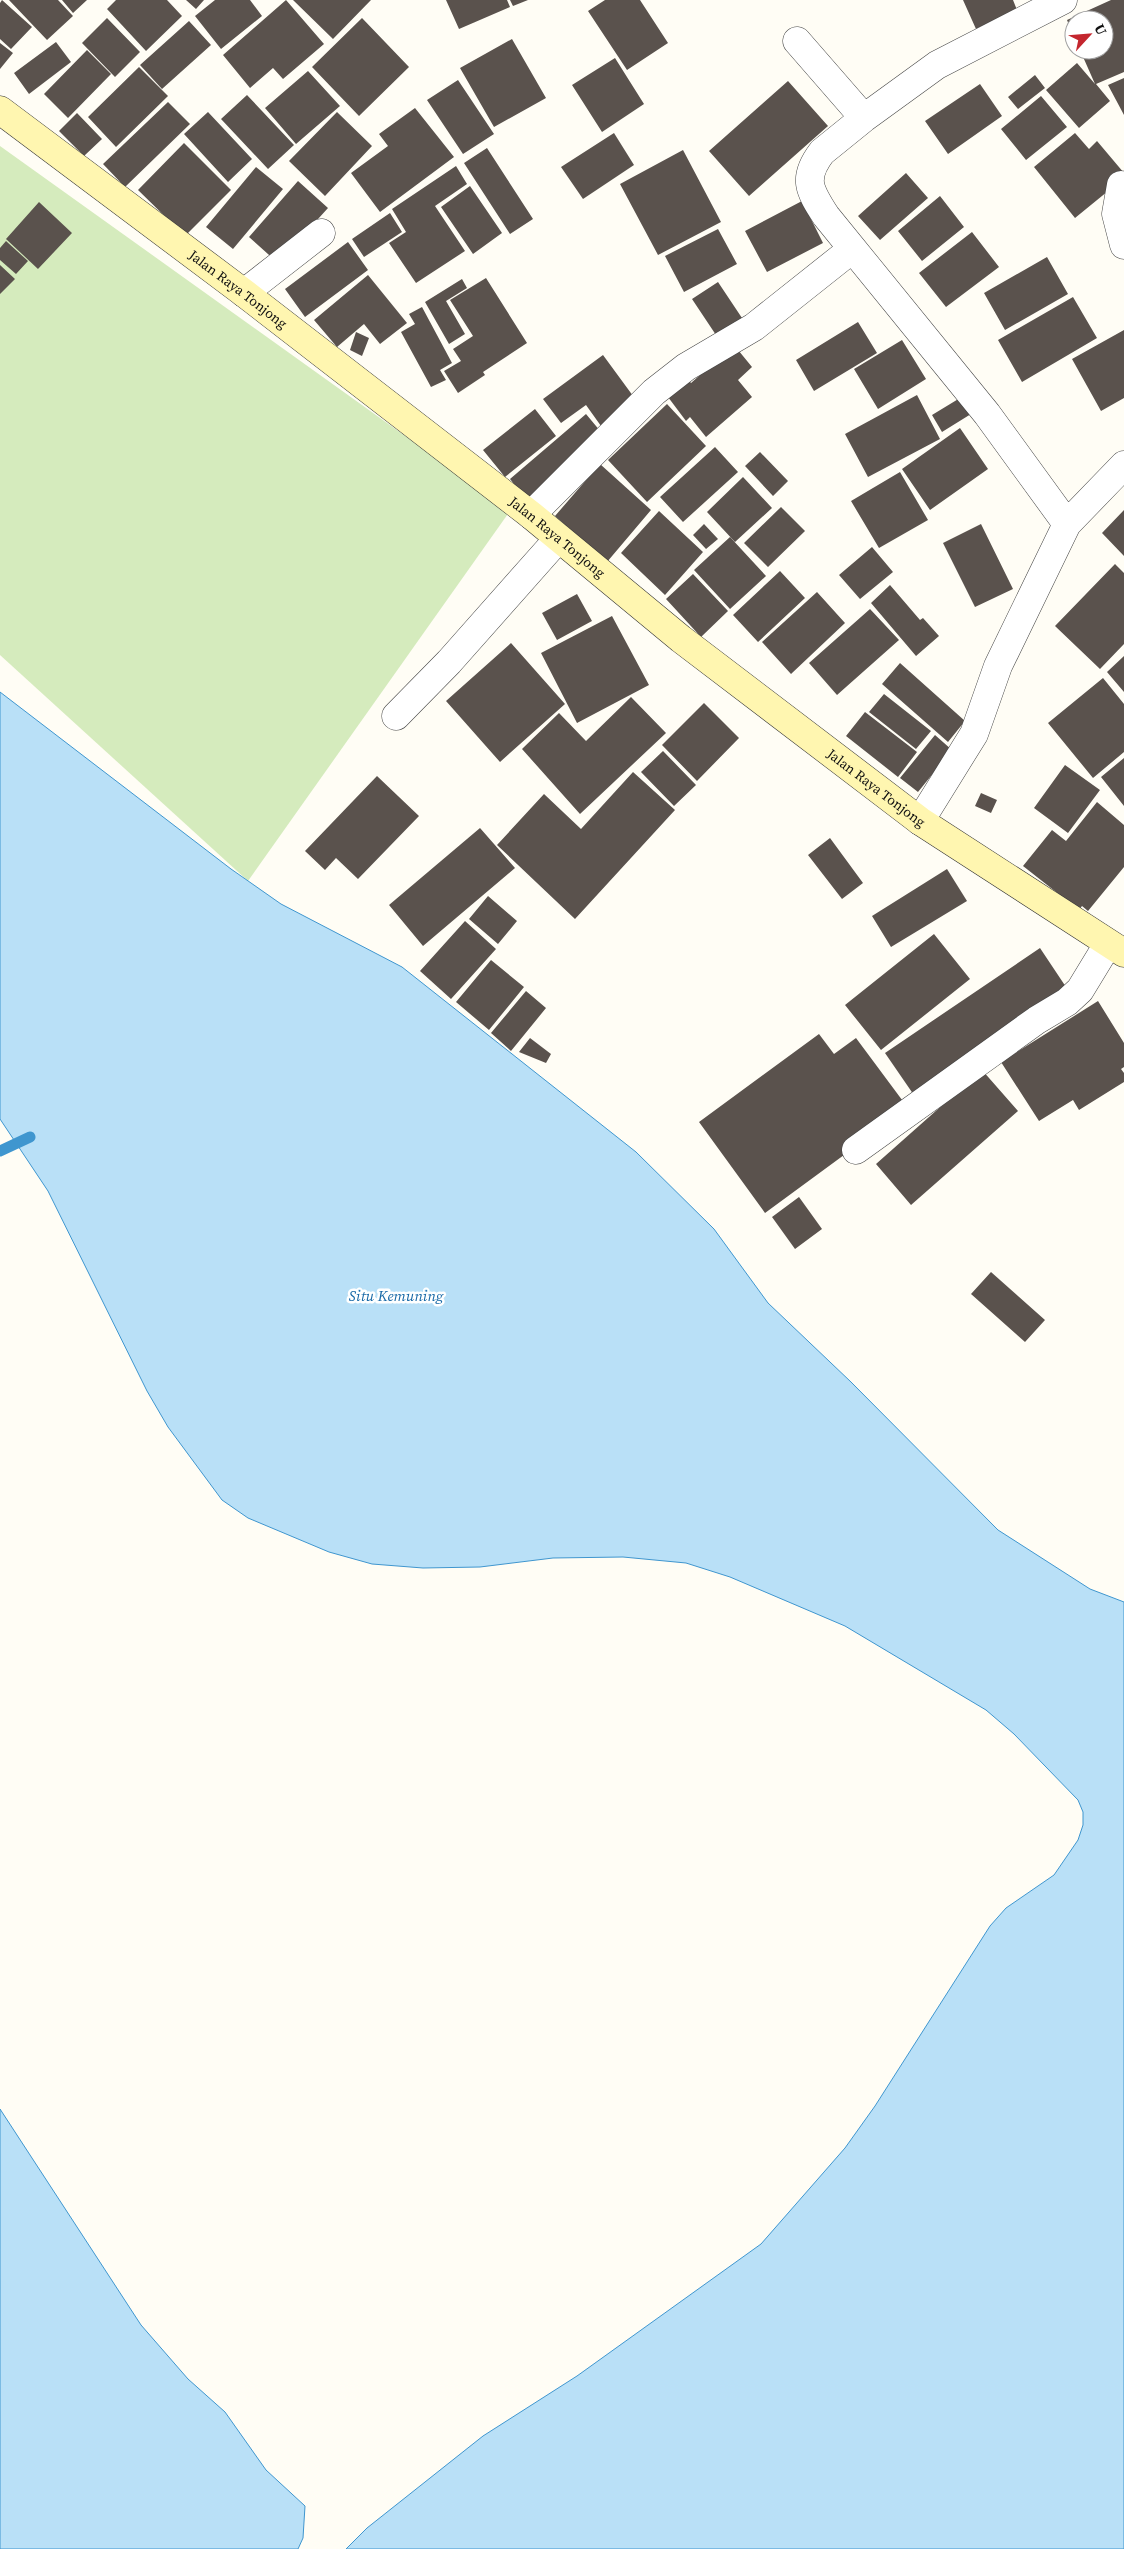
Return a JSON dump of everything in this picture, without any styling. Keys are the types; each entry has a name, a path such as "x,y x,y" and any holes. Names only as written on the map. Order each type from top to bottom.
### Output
{"main road":[{"name":"Jalan Raya Tonjong","path":"0,110 244,292 531,515 681,638 920,821 1116,948"}],"street":[{"path":"1062,0 1028,8 937,65 864,118 822,152 813,164 808,179 814,198 851,250 987,414 1067,524"},
{"path":"797,41 864,118"},
{"path":"1121,185 1116,214 1124,245"},
{"path":"244,292 321,233"},
{"path":"531,515 654,392 686,368 754,327 851,250"},
{"path":"920,821 974,734 998,666 1067,524 1124,465"},
{"path":"396,716 449,662 558,539"},
{"path":"856,1150 1037,1020 1067,1002 1080,990 1116,948"}],"green space":[{"path":"0,146 510,511 248,881 0,655"}],"water":[{"name":"Situ Kemuning","path":"0,692 231,869 281,904 402,967 636,1152 714,1229 768,1303 851,1382 998,1530 1090,1589 1124,1602 1124,2549 346,2549 367,2528 483,2436 577,2376 761,2244 845,2148 875,2106 990,1926 1006,1908 1054,1875 1078,1840 1083,1825 1083,1812 1078,1800 1014,1734 986,1710 845,1626 730,1577 686,1563 623,1557 553,1558 480,1567 423,1568 372,1564 329,1552 248,1518 222,1500 168,1427 147,1391 48,1191 0,1119"},
{"path":"0,2109 141,2325 188,2379 225,2412 266,2470 305,2506 303,2538 298,2549 0,2549"}],"building":[{"path":"2,0 32,27 11,49 0,39 0,3"},
{"path":"9,0 58,0 73,16 47,40"},
{"path":"62,0 87,0 73,13"},
{"path":"116,0 167,0 182,16 146,51 107,9"},
{"path":"186,0 204,0 196,9"},
{"path":"215,0 250,0 262,16 221,49 195,16"},
{"path":"286,0 324,44 283,79 273,68 250,88 223,55"},
{"path":"293,0 371,0 333,39"},
{"path":"446,0 507,0 510,7 459,29"},
{"path":"510,0 528,0 513,6"},
{"path":"605,0 640,0 668,43 627,70 588,11"},
{"path":"963,0 1013,0 1017,10 976,29"},
{"path":"1111,0 1124,0 1124,72 1096,84 1110,101 1079,128 1046,90 1077,63 1095,84 1084,60 1114,60 1114,10 1089,10"},
{"path":"107,18 140,52 115,77 82,43"},
{"path":"362,18 409,67 359,116 312,67"},
{"path":"189,21 211,45 162,89 140,65"},
{"path":"512,39 546,98 494,127 460,68"},
{"path":"56,42 71,62 29,94 14,73"},
{"path":"0,43 13,53 0,69"},
{"path":"87,50 111,74 68,118 44,94"},
{"path":"615,58 644,104 602,132 572,85"},
{"path":"139,67 168,96 116,147 88,117"},
{"path":"308,71 340,106 296,144 265,108"},
{"path":"1035,75 1045,88 1018,109 1008,97"},
{"path":"1124,78 1124,115 1108,85"},
{"path":"458,80 494,134 463,154 427,100"},
{"path":"788,81 828,126 749,196 709,151"},
{"path":"980,84 1002,116 948,154 925,121"},
{"path":"247,95 294,145 268,169 221,119"},
{"path":"1041,96 1067,127 1026,160 1001,129"},
{"path":"168,102 190,124 125,187 103,164"},
{"path":"415,108 454,157 380,212 351,173 388,146 379,134"},
{"path":"208,112 252,159 228,182 184,134"},
{"path":"337,112 372,146 325,196 289,161"},
{"path":"77,113 102,139 84,156 59,131"},
{"path":"614,133 634,165 583,199 561,167"},
{"path":"1075,133 1089,149 1097,141 1124,173 1124,178 1075,218 1034,167"},
{"path":"184,143 231,190 185,236 138,190"},
{"path":"487,148 533,219 510,234 464,163"},
{"path":"683,150 721,222 658,255 620,184"},
{"path":"456,166 467,184 435,206 465,251 416,283 389,243 406,232 392,209"},
{"path":"256,167 283,189 233,249 206,227"},
{"path":"906,173 928,198 880,240 858,216"},
{"path":"298,181 328,208 278,263 249,237"},
{"path":"470,186 502,233 473,254 441,207"},
{"path":"940,196 964,227 922,261 898,231"},
{"path":"802,201 823,243 767,272 745,231"},
{"path":"39,202 72,233 38,269 6,239"},
{"path":"390,213 402,232 364,257 352,239"},
{"path":"718,229 737,264 684,292 665,256"},
{"path":"972,232 999,267 946,307 919,273"},
{"path":"6,241 28,261 16,274 0,260 0,248"},
{"path":"348,242 368,270 305,317 285,289"},
{"path":"1047,257 1068,294 1005,330 984,293"},
{"path":"0,265 15,279 0,294"},
{"path":"368,275 407,323 380,344 364,324 337,347 314,320"},
{"path":"486,278 527,343 483,372 485,375 458,393 444,371 461,361 453,349 473,336 450,300"},
{"path":"462,279 467,288 446,301 465,334 449,344 425,302"},
{"path":"718,282 748,327 722,344 692,299"},
{"path":"1073,297 1097,338 1022,382 998,340"},
{"path":"422,307 452,363 440,370 446,380 431,387 401,332 415,324 409,314"},
{"path":"858,322 877,353 814,391 796,360"},
{"path":"1124,330 1124,398 1101,411 1072,359"},
{"path":"356,332 369,338 362,356 350,350"},
{"path":"902,340 926,379 878,409 854,369"},
{"path":"734,345 752,367 738,380 752,397 706,437 690,417 686,421 665,393 685,376 691,383"},
{"path":"603,355 636,400 601,426 586,405 561,423 543,399"},
{"path":"917,395 940,439 868,477 845,434"},
{"path":"960,398 971,414 942,432 932,415"},
{"path":"667,404 706,446 647,502 608,460"},
{"path":"535,409 556,436 505,477 483,450"},
{"path":"586,414 606,438 530,504 510,479"},
{"path":"960,428 988,469 930,510 902,469"},
{"path":"715,447 738,472 683,522 660,497"},
{"path":"760,452 788,481 773,496 745,466"},
{"path":"600,464 651,510 607,562 555,516"},
{"path":"900,472 928,520 879,548 851,501"},
{"path":"743,477 772,508 735,542 707,512"},
{"path":"781,507 805,531 768,567 744,543"},
{"path":"1124,510 1124,556 1102,533"},
{"path":"659,511 703,552 665,595 621,553"},
{"path":"704,524 718,539 706,549 693,535"},
{"path":"981,524 1013,589 975,607 943,543"},
{"path":"730,537 766,576 730,609 694,570"},
{"path":"872,547 893,572 860,599 839,575"},
{"path":"1115,564 1124,573 1124,644 1100,669 1055,626"},
{"path":"780,571 805,598 758,642 733,615"},
{"path":"693,574 728,611 701,637 666,599"},
{"path":"890,585 920,620 923,618 939,636 916,656 871,603"},
{"path":"817,592 845,623 791,674 762,642"},
{"path":"577,594 592,621 557,640 542,613"},
{"path":"870,609 899,640 837,695 809,663"},
{"path":"612,616 649,685 577,723 541,653"},
{"path":"511,643 565,704 500,762 446,701"},
{"path":"1124,656 1124,692 1107,672"},
{"path":"900,663 965,721 948,742 882,684"},
{"path":"1103,678 1124,704 1124,752 1093,778 1048,723"},
{"path":"884,694 931,731 916,749 869,712"},
{"path":"631,697 666,733 580,814 522,749 559,713 586,741"},
{"path":"704,703 739,738 697,781 662,745"},
{"path":"865,712 917,752 898,777 846,736"},
{"path":"935,735 952,750 918,792 900,778"},
{"path":"663,751 696,785 674,806 641,772"},
{"path":"1124,758 1124,806 1101,777"},
{"path":"1065,765 1100,790 1068,833 1034,808"},
{"path":"633,772 675,810 575,919 497,845 544,794 581,829"},
{"path":"377,776 419,816 358,879 336,858 325,870 305,851"},
{"path":"981,793 997,800 991,813 975,806"},
{"path":"1097,802 1124,825 1124,867 1088,911 1082,906 1079,910 1023,866 1052,830 1066,841"},
{"path":"480,828 515,868 423,946 389,905"},
{"path":"830,838 863,883 842,899 808,855"},
{"path":"947,869 967,901 891,947 872,916"},
{"path":"488,896 517,921 498,944 469,919"},
{"path":"465,921 496,949 451,999 420,971"},
{"path":"934,934 970,979 881,1050 845,1005"},
{"path":"1040,948 1072,996 918,1101 885,1053"},
{"path":"491,960 524,987 489,1030 456,1002"},
{"path":"526,991 546,1008 511,1051 491,1033"},
{"path":"1098,1001 1124,1043 1124,1067 1121,1069 1124,1073 1124,1082 1079,1110 1073,1100 1039,1121 1001,1062"},
{"path":"819,1034 834,1054 856,1038 908,1108 765,1213 699,1122"},
{"path":"530,1038 551,1054 546,1063 519,1052"},
{"path":"982,1070 1018,1111 911,1205 876,1164"},
{"path":"799,1197 822,1229 795,1249 772,1217"},
{"path":"991,1272 1045,1320 1025,1342 971,1294"}],"waterway":[{"path":"0,1151 30,1137"}]}
